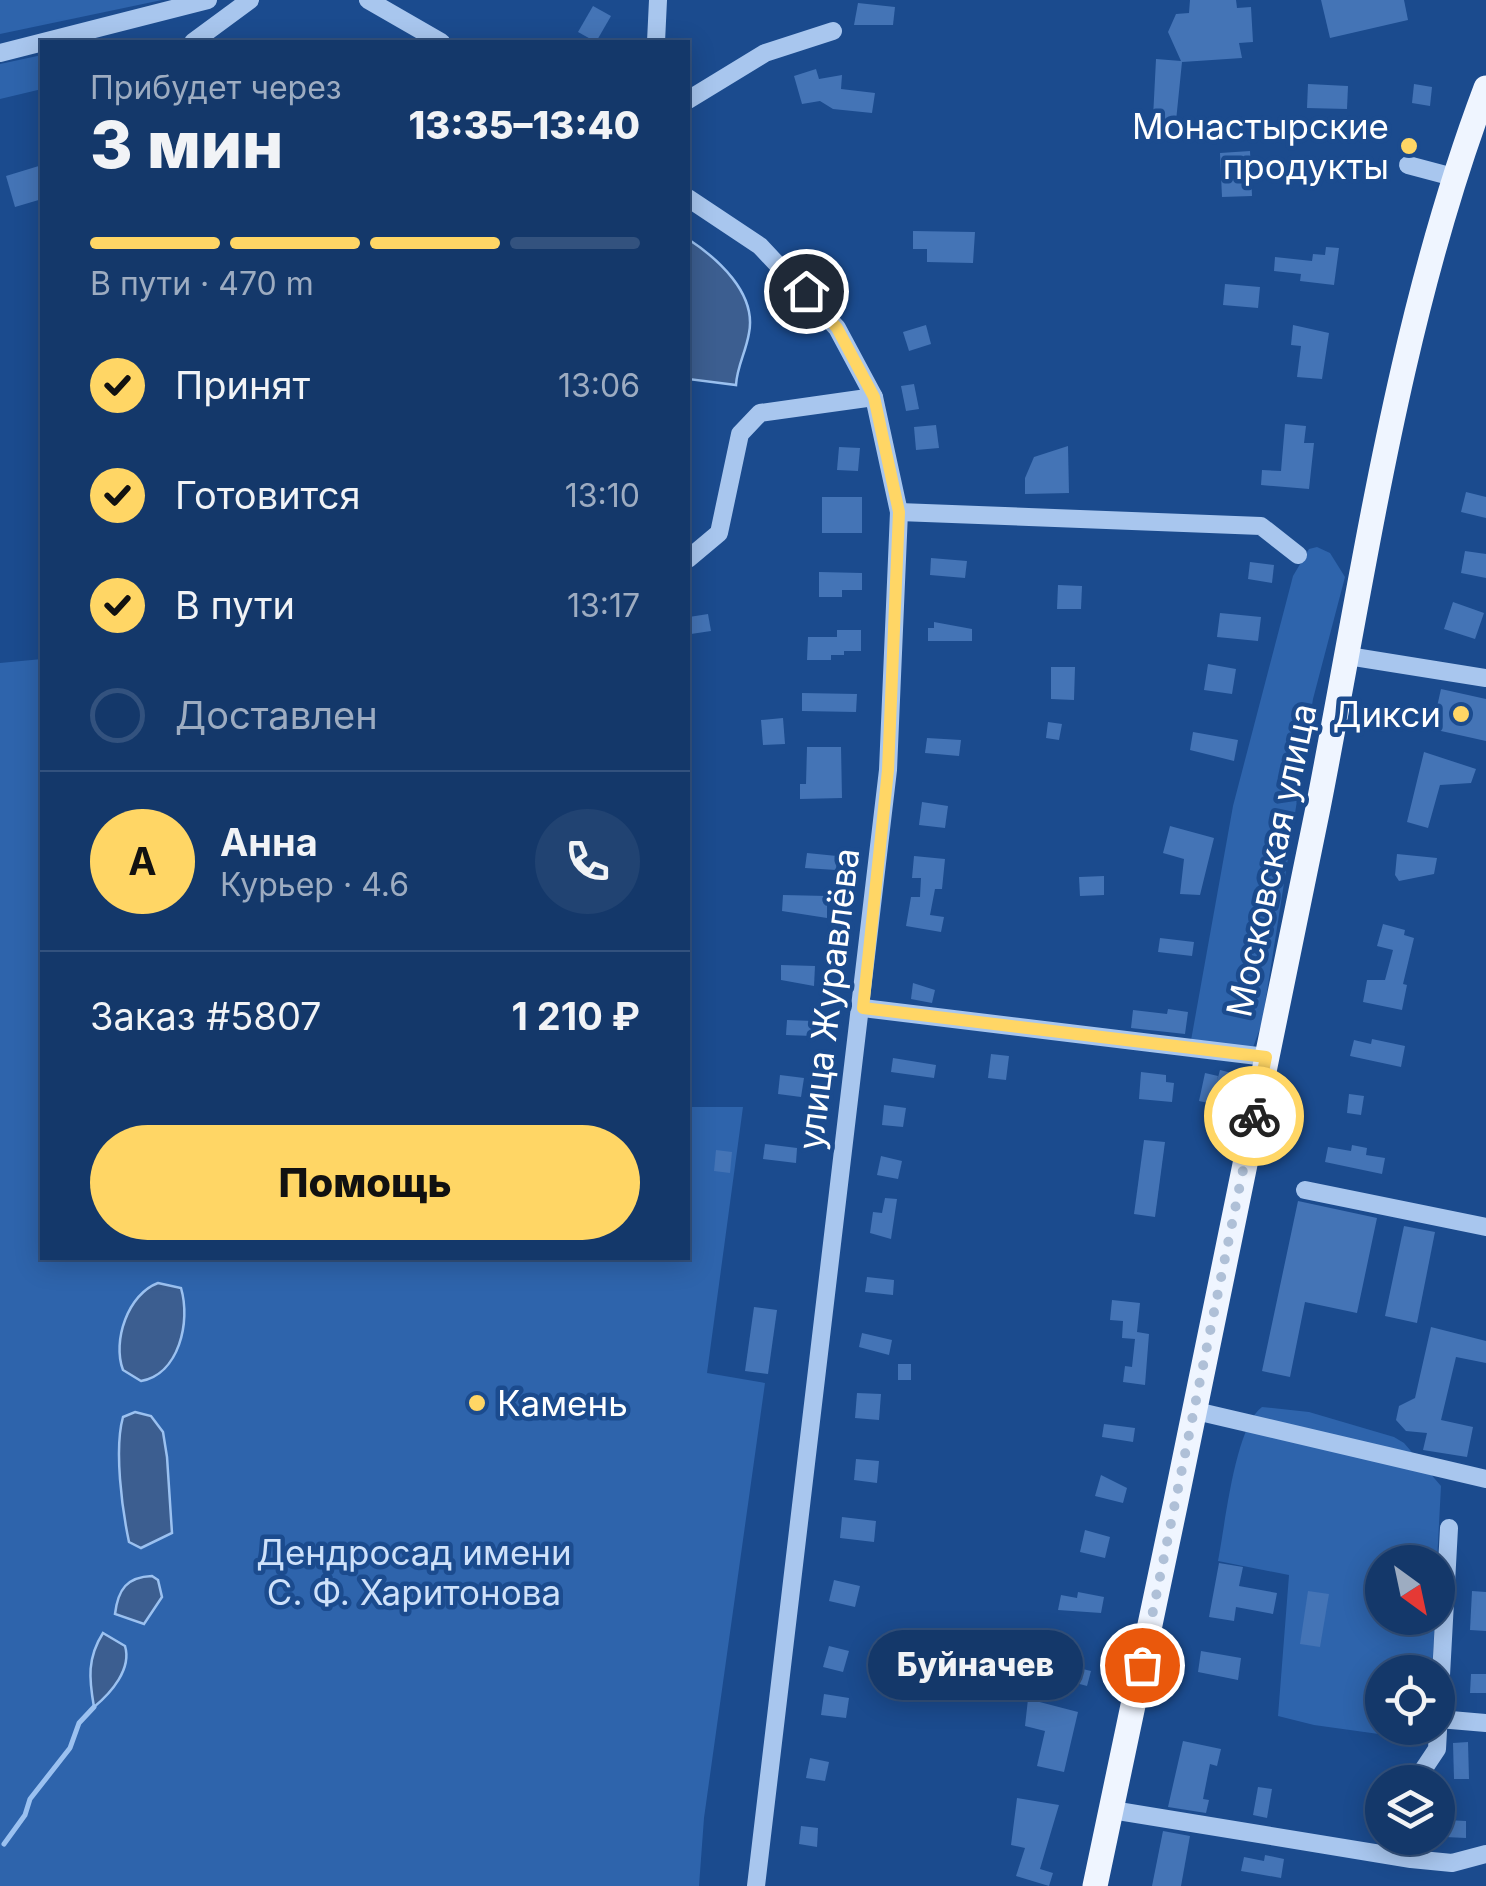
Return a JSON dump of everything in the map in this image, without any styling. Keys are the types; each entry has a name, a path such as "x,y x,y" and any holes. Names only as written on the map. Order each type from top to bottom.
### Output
{"main road":[{"name":"Московская улица","path":"1095,1886 1196,1411 1374,511 1431,263 1486,88"}],"street":[{"path":"51,40 208,0"},
{"path":"196,40 250,0"},
{"path":"368,0 438,40"},
{"path":"656,40 658,0"},
{"path":"690,99 765,53 833,31"},
{"path":"0,53 40,43"},
{"path":"1408,166 1457,178"},
{"name":"улица Журавлёва","path":"690,199 760,246 837,328 874,397 899,512 888,770 863,1008 845,1116 756,1886"},
{"path":"690,557 719,532 740,434 760,412 874,397"},
{"path":"899,512 1261,526 1298,555"},
{"path":"1348,656 1486,678"},
{"path":"863,1008 1266,1057"},
{"path":"1306,1190 1486,1227"},
{"path":"1196,1411 1486,1480"},
{"path":"1441,1655 1448,1528"},
{"path":"1455,1720 1486,1723"},
{"path":"1112,1810 1416,1859 1452,1863 1485,1856"},
{"path":"1415,1855 1416,1859"}],"green space":[{"path":"0,0 162,0 0,34"},
{"path":"40,55 40,89 0,99 0,64"},
{"path":"1317,547 1330,553 1345,577 1313,699 1262,1023 1252,1050 1190,1046 1233,806 1293,576 1309,549"},
{"name":"Дендросад имени С. Ф. Харитонова","path":"40,659 40,1260 690,1260 690,1107 743,1107 707,1373 765,1383 704,1818 699,1886 0,1886 0,663"},
{"path":"1262,1407 1309,1412 1394,1437 1404,1443 1441,1486 1438,1545 1365,1545 1365,1635 1434,1635 1433,1655 1365,1655 1365,1732 1278,1716 1289,1575 1218,1561 1238,1455 1253,1418"}],"shaded area":[{"path":"690,240 732,278 747,304 749,333 736,385 690,379"},
{"path":"158,1283 181,1288 183,1331 165,1368 141,1381 123,1370 121,1333 138,1297"},
{"path":"135,1412 151,1416 163,1432 172,1533 141,1548 129,1542 119,1462 123,1417"},
{"path":"152,1576 158,1580 162,1597 144,1624 115,1614 125,1586"},
{"path":"103,1633 125,1646 126,1655 123,1672 94,1707 91,1669"}],"building":[{"path":"1190,0 1236,0 1237,8 1251,7 1253,42 1239,43 1242,58 1182,62 1176,121 1153,118 1156,59 1181,61 1168,32 1176,14 1189,13"},
{"path":"1321,0 1404,0 1408,20 1330,38"},
{"path":"858,3 895,7 893,25 854,25"},
{"path":"593,6 611,16 597,40 578,32"},
{"path":"816,69 819,79 842,75 841,89 875,93 872,113 833,109 820,101 802,104 794,76"},
{"path":"1308,84 1348,86 1347,109 1307,108"},
{"path":"1414,84 1432,87 1430,106 1412,103"},
{"path":"1250,151 1252,196 1222,197 1220,153"},
{"path":"40,166 40,200 15,207 6,176"},
{"path":"913,231 975,232 973,263 927,262 927,249 913,249"},
{"path":"1326,247 1339,248 1334,285 1300,281 1301,274 1274,271 1275,257 1312,261 1313,254 1325,255"},
{"path":"1225,284 1260,287 1258,308 1223,305"},
{"path":"926,325 931,344 909,351 903,332"},
{"path":"1293,325 1329,333 1322,379 1297,377 1301,346 1291,345"},
{"path":"914,384 919,409 906,411 901,386"},
{"path":"1285,424 1306,426 1304,443 1314,443 1309,489 1261,485 1262,470 1281,471"},
{"path":"936,425 939,448 916,450 914,427"},
{"path":"1068,446 1069,493 1025,494 1025,478 1034,457"},
{"path":"839,447 860,448 858,471 837,470"},
{"path":"1466,492 1486,497 1486,518 1461,512"},
{"path":"822,497 862,497 862,533 822,533"},
{"path":"1465,551 1486,554 1486,578 1461,573"},
{"path":"931,558 967,561 965,578 930,575"},
{"path":"1250,562 1274,565 1272,583 1248,579"},
{"path":"819,572 862,573 862,590 842,590 842,597 819,597"},
{"path":"1058,585 1082,586 1081,609 1057,609"},
{"path":"1453,602 1484,613 1475,639 1444,629"},
{"path":"1220,613 1261,617 1258,641 1217,637"},
{"path":"708,614 711,631 691,634 690,617"},
{"path":"934,622 972,629 972,641 928,641 928,628 934,628"},
{"path":"837,630 861,630 861,651 844,651 844,655 831,655 831,660 807,660 808,637 837,637"},
{"path":"1208,664 1236,669 1232,694 1204,690"},
{"path":"1051,667 1075,667 1074,700 1051,699"},
{"name":"Дикси","path":"1441,689 1486,699 1486,741 1432,729"},
{"path":"802,693 857,694 856,712 802,711"},
{"path":"783,718 785,744 763,745 761,720"},
{"path":"1048,722 1062,724 1059,740 1046,738"},
{"path":"1193,732 1238,740 1234,761 1190,750"},
{"path":"927,738 961,740 959,756 925,753"},
{"path":"807,747 841,747 842,798 800,799 800,784 806,784"},
{"path":"1424,752 1476,769 1471,783 1440,785 1428,828 1407,822"},
{"path":"922,802 948,806 945,828 919,825"},
{"path":"1170,826 1214,838 1200,895 1180,894 1184,859 1163,853"},
{"path":"807,853 837,856 836,870 805,868"},
{"path":"1397,854 1437,858 1434,874 1399,881 1395,875"},
{"path":"914,856 945,859 942,889 935,889 930,915 944,917 941,932 906,926 911,897 920,897 921,878 912,878"},
{"path":"1104,876 1104,895 1080,896 1079,877"},
{"path":"783,895 827,896 827,918 782,911"},
{"path":"1383,924 1405,930 1404,935 1414,938 1403,984 1407,985 1402,1010 1363,1002 1367,980 1385,980 1393,950 1377,946"},
{"path":"1160,938 1194,942 1192,956 1158,952"},
{"path":"781,965 815,966 814,986 781,980"},
{"path":"913,983 935,990 932,1003 911,999"},
{"path":"1168,1009 1188,1012 1185,1034 1131,1028 1133,1010 1167,1014"},
{"path":"787,1020 813,1021 812,1036 786,1035"},
{"path":"1372,1039 1405,1046 1401,1067 1350,1056 1354,1040 1371,1044"},
{"path":"991,1054 1009,1056 1006,1080 988,1078"},
{"path":"893,1058 936,1065 934,1078 891,1072"},
{"path":"1220,1070 1232,1073 1227,1099 1235,1101 1230,1127 1209,1122 1213,1104 1199,1101 1205,1073 1218,1076 1217,1081"},
{"path":"1141,1072 1166,1075 1166,1082 1174,1083 1172,1102 1139,1099"},
{"path":"780,1075 804,1078 801,1097 778,1094"},
{"path":"1349,1094 1364,1096 1361,1115 1347,1113"},
{"path":"884,1105 906,1108 903,1127 882,1125"},
{"path":"1144,1140 1165,1142 1155,1217 1134,1214"},
{"path":"765,1144 797,1148 796,1163 763,1159"},
{"path":"1352,1145 1367,1148 1366,1155 1385,1158 1382,1174 1325,1162 1328,1147 1351,1151"},
{"path":"716,1150 732,1152 730,1173 714,1171"},
{"path":"881,1156 902,1161 898,1179 877,1175"},
{"path":"885,1198 897,1199 891,1239 870,1233 873,1212 882,1213"},
{"path":"1298,1201 1377,1218 1357,1313 1305,1302 1290,1377 1262,1371"},
{"path":"1404,1226 1435,1232 1417,1323 1385,1316"},
{"path":"867,1277 894,1280 893,1295 865,1292"},
{"path":"1112,1300 1140,1303 1137,1332 1149,1334 1145,1385 1123,1382 1125,1366 1132,1367 1135,1339 1122,1338 1123,1321 1110,1320"},
{"path":"754,1307 777,1310 768,1374 745,1371"},
{"path":"1431,1327 1486,1341 1486,1363 1456,1357 1441,1420 1473,1427 1467,1457 1423,1450 1427,1433 1406,1431 1396,1420 1399,1406 1415,1398"},
{"path":"862,1333 892,1340 889,1355 859,1347"},
{"path":"898,1364 911,1364 911,1380 898,1380"},
{"path":"857,1393 881,1394 879,1420 855,1418"},
{"path":"1104,1424 1135,1428 1133,1442 1102,1437"},
{"path":"856,1459 879,1461 877,1483 854,1480"},
{"path":"1101,1475 1127,1488 1123,1503 1095,1496"},
{"path":"842,1517 876,1521 874,1542 840,1538"},
{"path":"1085,1530 1110,1537 1105,1558 1080,1552"},
{"path":"1219,1563 1243,1567 1239,1586 1277,1593 1273,1614 1236,1607 1234,1621 1209,1617"},
{"path":"834,1580 860,1586 855,1607 829,1601"},
{"path":"1308,1591 1329,1594 1320,1647 1300,1644"},
{"path":"1472,1591 1486,1592 1486,1631 1470,1630"},
{"path":"1078,1592 1104,1597 1101,1613 1058,1610 1061,1595 1077,1598"},
{"path":"829,1646 849,1651 843,1672 823,1667"},
{"path":"1201,1651 1241,1658 1238,1680 1198,1672"},
{"path":"1054,1662 1091,1671 1087,1686 1050,1676"},
{"path":"1471,1674 1486,1674 1486,1693 1470,1693"},
{"path":"824,1694 849,1698 846,1718 821,1715"},
{"path":"1028,1699 1078,1712 1064,1772 1037,1766 1045,1731 1025,1726"},
{"path":"1183,1741 1221,1749 1217,1766 1210,1764 1203,1799 1209,1800 1206,1813 1168,1807"},
{"path":"1468,1742 1469,1779 1455,1779 1455,1743"},
{"path":"810,1758 829,1762 825,1781 806,1778"},
{"path":"1258,1787 1272,1789 1267,1818 1253,1815"},
{"path":"1017,1798 1059,1805 1040,1869 1053,1873 1049,1886 1016,1876 1025,1848 1011,1845"},
{"path":"1455,1820 1466,1821 1466,1838 1455,1837"},
{"path":"801,1826 818,1828 817,1847 799,1844"},
{"path":"1163,1831 1190,1836 1181,1886 1152,1886"},
{"path":"1265,1855 1284,1859 1281,1878 1241,1871 1244,1857 1264,1861"}],"waterway":[{"path":"4,1844 25,1815 30,1799 70,1748 79,1723 94,1707"}],"way so far":[{"path":"1142,1665 1254,1116"}],"place":[{"name":"Монастырские продукты","path":"1409,146"},
{"name":"Дикси","path":"1461,714"},
{"name":"Камень","path":"477,1403"},
{"name":"Буйначев","path":"1142,1665"}],"route":[{"path":"806,291 837,328 874,397 899,512 888,770 863,1008 1266,1057 1254,1116"}]}
